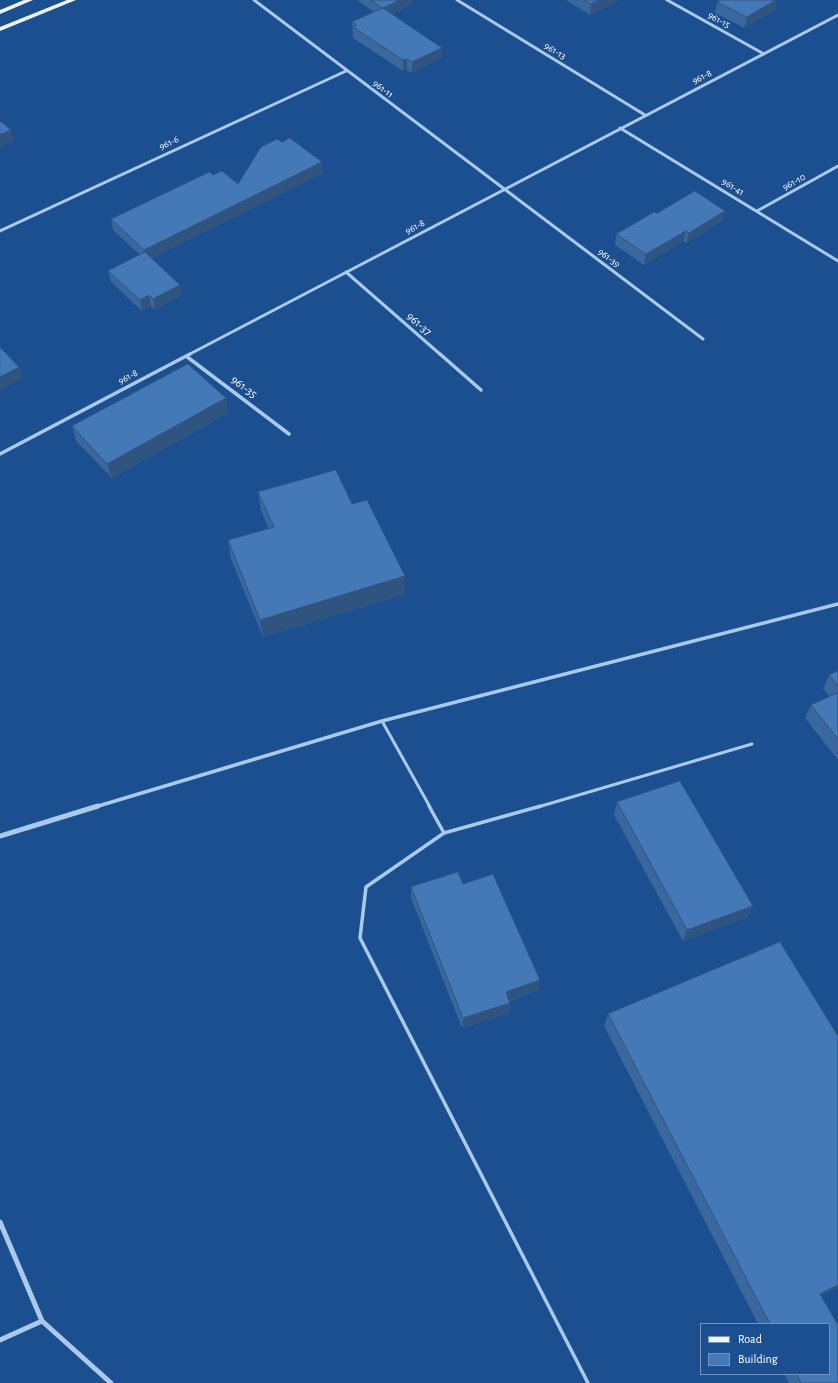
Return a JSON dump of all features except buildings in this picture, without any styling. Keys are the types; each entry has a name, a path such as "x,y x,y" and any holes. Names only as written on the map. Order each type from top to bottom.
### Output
{"main road":[{"path":"0,12 30,0"},
{"path":"0,29 72,0"}],"street":[{"name":"961-11","path":"254,0 504,189"},
{"name":"961-13","path":"457,0 645,115"},
{"name":"961-15","path":"667,0 764,54"},
{"name":"961-8","path":"0,454 838,15"},
{"name":"961-6","path":"0,231 346,70"},
{"name":"961-41","path":"620,128 838,261"},
{"name":"961-10","path":"757,211 838,166"},
{"name":"961-39","path":"504,189 704,339"},
{"name":"961-37","path":"346,272 481,390"},
{"name":"961-35","path":"186,356 289,434"},
{"path":"0,836 382,721 838,604"},
{"path":"0,1222 42,1322 111,1383"},
{"path":"0,1340 42,1322"}],"lane":[{"path":"382,721 444,833"},
{"path":"588,1383 360,938 366,887 444,833 532,809 752,744"}]}
